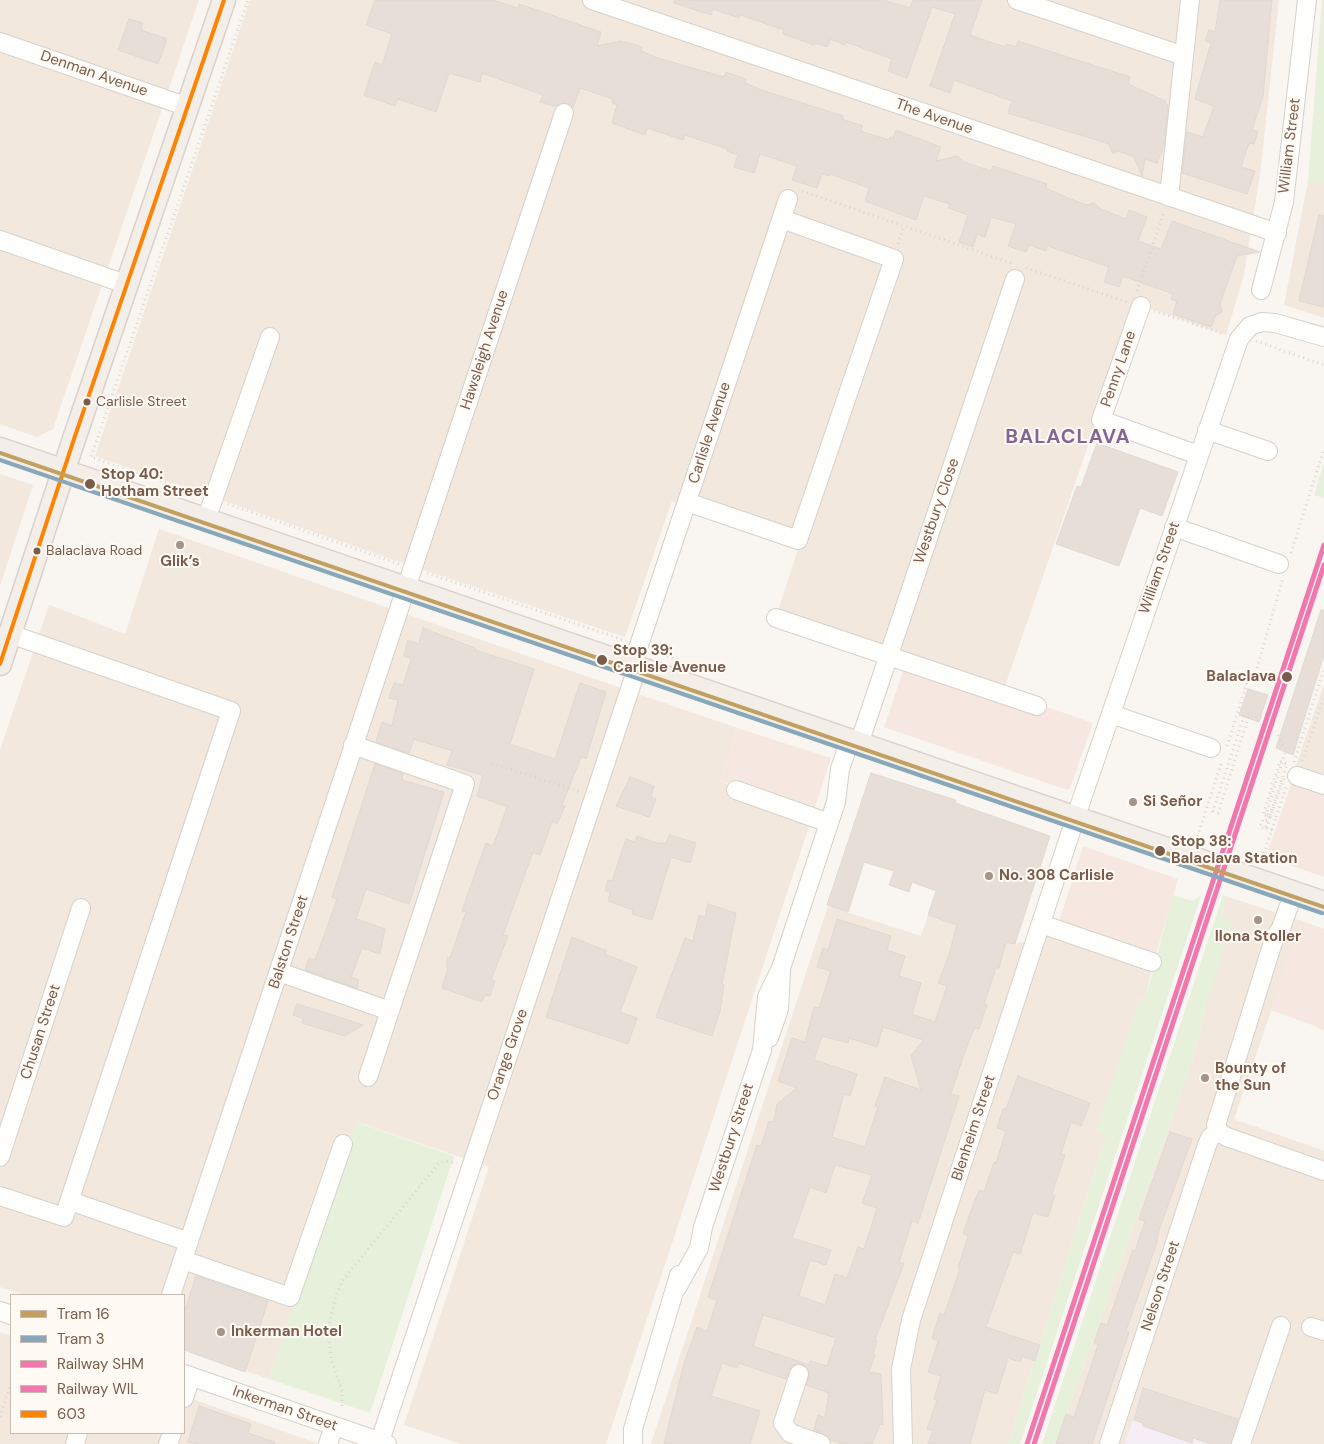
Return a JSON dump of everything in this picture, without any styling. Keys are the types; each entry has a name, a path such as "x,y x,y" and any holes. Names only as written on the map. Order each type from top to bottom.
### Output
{"main road":[{"path":"0,664 8,627 64,471 224,0"},
{"path":"0,449 64,471 210,510 409,578 858,743 1324,903"}],"street":[{"name":"The Avenue","path":"592,0 1277,233"},
{"path":"1016,0 1184,56"},
{"path":"1169,197 1190,0"},
{"name":"William Street","path":"1260,290 1284,202 1307,0"},
{"name":"Denman Avenue","path":"0,42 188,107"},
{"name":"Hawsleigh Avenue","path":"409,578 564,112"},
{"name":"Carlisle Avenue","path":"636,660 782,219 794,195"},
{"path":"687,502 798,540 894,258 782,219"},
{"path":"0,240 128,284"},
{"name":"Westbury Close","path":"858,743 1019,270"},
{"name":"Penny Lane","path":"1137,305 1101,420 1198,455"},
{"name":"William Street","path":"1076,818 1239,339 1254,324 1271,322 1300,331"},
{"path":"1300,331 1324,336"},
{"path":"1300,331 1324,345"},
{"path":"210,510 270,337"},
{"path":"1207,430 1268,451"},
{"path":"1174,527 1279,564"},
{"name":"Balston Street","path":"171,1294 409,578"},
{"path":"776,618 1037,706"},
{"path":"0,1196 64,1217 231,711 8,627"},
{"name":"Orange Grove","path":"383,1443 470,1167 595,797 636,660"},
{"path":"1111,714 1211,748"},
{"name":"Westbury Street","path":"630,1439 677,1288 699,1248 703,1227 762,1050 766,997 781,968 836,802 840,769 858,743"},
{"path":"352,745 465,784 368,1077"},
{"path":"1290,775 1324,785"},
{"path":"736,790 829,823"},
{"name":"Blenheim Street","path":"903,1444 901,1369 907,1334 1076,818"},
{"name":"Nelson Street","path":"1109,1444 1206,1145 1217,1129 1217,1119 1274,939 1281,928 1294,892"},
{"name":"Chusan Street","path":"0,1157 81,908"},
{"path":"1041,924 1152,962"},
{"path":"279,972 390,1011"},
{"path":"1217,1129 1227,1137 1324,1171"},
{"path":"183,1260 290,1297 343,1144"},
{"path":"70,1201 189,1242"},
{"path":"1241,1444 1281,1326"},
{"path":"799,1374 783,1423 790,1433 821,1444"},
{"path":"185,1391 187,1376"},
{"name":"Inkerman Street","path":"187,1376 383,1443"},
{"path":"328,1444 334,1426"}],"path":[{"path":"248,0 91,457 210,510 409,578 636,660 687,663"},
{"path":"794,195 1019,270 1137,305 1249,342 1253,340 1324,365"},
{"path":"1137,305 1169,197"},
{"path":"1263,857 1324,669"},
{"path":"1235,743 1228,740 1249,676 1256,671"},
{"path":"1272,830 1267,828 1269,821 1263,819 1260,828 1265,829 1267,822 1270,815 1288,764 1280,762 1263,815 1270,817 1290,775 1305,753 1324,697"},
{"path":"1249,716 1218,813 1213,812 1244,716 1249,716 1263,719"},
{"path":"1270,815 1266,814 1286,750 1276,732"},
{"path":"1297,751 1305,753"},
{"path":"492,764 595,797"},
{"path":"1191,857 1215,781"},
{"path":"342,1406 342,1392 331,1358 328,1330 336,1295 342,1281 439,1164 445,1161 470,1167"},
{"path":"0,1417 10,1386"}],"shaded area":[{"path":"0,0 199,0 53,429 37,437 0,424"},
{"path":"250,0 1279,0 1260,175 1244,275 1226,335 1137,304 1004,689 777,614 799,546 672,501 625,637 394,560 95,456"},
{"path":"1308,181 1324,184 1324,318 1284,305"},
{"path":"0,474 33,485 0,586"},
{"path":"159,529 737,728 720,781 811,820 606,1444 461,1444 404,1425 489,1167 357,1122 269,1379 185,1350 185,1294 21,1294 0,1287 0,750 49,605 125,634"},
{"path":"905,665 1045,713 1047,707 1093,723 1070,788 1067,790 884,727"},
{"path":"1324,684 1324,782 1294,771"},
{"path":"737,728 831,758 813,813 720,781"},
{"path":"1292,781 1324,792 1324,877 1266,857"},
{"path":"1083,846 1178,879 1155,958 1058,925"},
{"path":"1228,897 1302,921 1234,1119 1324,1151 1324,1444 1056,1444 1193,1059 1205,1009 1222,913"},
{"path":"828,906 921,936 928,915 1015,944 1055,934 1152,968 1145,1000 1140,998 1097,1131 1106,1135 1008,1444 651,1444"},
{"path":"1302,921 1324,929 1324,1031 1271,1010"},
{"path":"0,1332 10,1336 10,1434 185,1434 185,1396 319,1444 0,1444"},
{"path":"1143,1388 1243,1421 1235,1444 1125,1444"}],"green space":[{"path":"1322,0 1324,0 1324,184 1308,181"},
{"path":"1324,463 1324,498 1314,495"},
{"path":"1173,895 1192,901 1201,896 1020,1444 1008,1444 1106,1135 1096,1131 1140,998 1145,1000"},
{"path":"1223,895 1228,897 1222,913 1233,923 1205,1009 1193,1059 1056,1444 1042,1444"},
{"path":"356,1122 454,1156 370,1413 269,1379"}],"building":[{"path":"375,0 493,0 518,8 519,4 601,32 597,46 620,41 630,43 642,47 641,51 661,59 724,77 726,72 746,79 745,83 762,90 843,116 842,119 863,126 861,131 889,140 890,137 893,138 896,130 941,147 936,161 957,156 964,162 991,171 993,166 1047,184 1046,188 1068,198 1087,205 1094,203 1101,209 1126,219 1129,210 1147,217 1138,241 1161,249 1172,221 1260,252 1237,256 1220,304 1222,312 1216,315 1211,327 1173,314 1177,301 1171,299 1173,294 1123,276 1119,287 1104,282 1109,267 1048,246 1046,251 1029,245 1026,252 1008,246 1016,224 991,217 985,237 977,234 973,247 959,242 968,215 948,208 950,204 924,196 916,220 865,201 869,188 830,174 829,176 822,174 817,188 792,180 797,166 760,154 754,173 734,167 738,155 727,151 727,149 685,135 683,140 647,128 645,135 612,123 617,105 612,103 613,99 580,88 573,108 567,103 553,106 540,102 543,95 482,73 480,82 449,73 436,112 398,99 395,106 364,95 375,62 382,65 392,34 366,25"},
{"path":"674,0 883,0 910,8 913,0 982,0 970,35 1005,47 1006,44 1016,47 1018,41 1130,77 1128,84 1165,101 1168,106 1164,145 1157,163 1145,159 1142,176 1134,157 1118,151 1113,154 1109,144 1008,113 1012,101 954,80 950,93 930,86 955,14 932,7 907,78 888,71 892,59 846,42 845,45 830,39 827,47 815,43 814,45 783,34 784,30 740,15 739,18 713,9 711,15 674,3"},
{"path":"1220,0 1272,0 1263,96 1252,130 1258,132 1254,144 1249,143 1241,167 1255,171 1247,194 1182,173 1187,132 1203,137 1214,106 1195,99 1211,43 1205,41 1209,30 1215,32"},
{"path":"129,19 143,23 141,30 167,39 158,64 118,50"},
{"path":"1319,215 1324,216 1324,307 1299,301"},
{"path":"1097,443 1178,472 1162,516 1140,508 1119,566 1056,544 1077,486 1081,487"},
{"path":"1321,610 1324,610 1324,655 1293,755 1276,748"},
{"path":"423,628 475,648 475,650 534,669 510,744 555,759 580,683 606,692 586,759 581,757 562,805 565,806 557,824 552,822 540,855 533,852 503,935 508,936 491,980 495,981 490,996 485,995 482,1002 442,988 447,972 447,957 450,958 466,912 462,911 486,843 493,846 507,807 477,796 483,775 447,765 452,751 414,739 409,753 376,742 382,722 392,726 398,700 389,698 394,683 403,685 411,659 404,656 408,640 419,644"},
{"path":"1248,689 1268,695 1259,722 1239,715"},
{"path":"375,764 403,774 402,780 444,792 409,904 366,889 356,919 385,929 380,954 362,948 351,977 359,980 357,988 305,970 309,958 315,960 337,899 332,897"},
{"path":"871,773 956,800 955,803 1050,836 1015,944 1006,942 999,968 996,968 984,1004 987,1005 979,1029 974,1028 964,1054 951,1094 959,1096 918,1223 912,1221 899,1262 904,1263 875,1340 877,1341 873,1354 875,1355 869,1372 881,1374 883,1425 880,1424 872,1444 843,1444 830,1440 825,1434 814,1430 818,1415 825,1418 829,1393 806,1385 809,1372 807,1367 797,1364 792,1366 786,1379 739,1363 737,1368 722,1363 711,1396 760,1411 750,1444 664,1444 684,1363 697,1327 707,1331 717,1300 708,1297 757,1145 761,1146 769,1121 774,1122 777,1104 797,1088 778,1081 792,1038 805,1042 814,1007 819,1008 831,971 817,967 823,948 828,950 837,919 891,936 887,950 905,956 899,976 921,983 912,1014 935,1022 947,986 938,983 948,958 957,925 928,915 936,891 912,882 909,892 889,885 894,871 864,862 848,912 827,905","holes":["883,1027 923,1040 911,1056 921,1090 885,1077 875,1106 878,1107 865,1147 832,1137 844,1094 850,1096 857,1074 814,1060 822,1036 848,1043 849,1038 877,1047","835,1165 872,1175 862,1203 877,1208 864,1249 858,1247 847,1278 835,1274 825,1305 799,1296 810,1260 826,1265 831,1250 792,1238 810,1187 826,1193","763,1315 836,1338 827,1366 810,1361 809,1365 753,1346"]},
{"path":"630,777 654,786 651,797 656,799 649,817 616,806"},
{"path":"670,835 696,843 690,863 671,857 652,920 632,914 633,910 608,901 610,893 605,890 608,880 612,881 626,839 635,842 637,836 657,843 665,843"},
{"path":"708,904 736,913 722,984 724,985 720,1011 712,1036 656,1017 685,938 693,941 699,915 705,917"},
{"path":"572,937 607,951 605,954 637,967 620,1012 637,1018 628,1044 546,1017"},
{"path":"297,1004 363,1025 344,1036 302,1023 303,1019 293,1015"},
{"path":"1018,1076 1090,1103 1081,1126 1071,1122 1061,1154 1065,1155 1052,1194 1055,1195 1048,1217 1033,1213 1020,1254 1013,1252 986,1327 1040,1345 1035,1361 1022,1356 1020,1362 1008,1358 997,1394 985,1390 970,1444 928,1444 933,1431 927,1429 937,1400 934,1399 941,1376 928,1372 938,1341 932,1338 940,1313 944,1315 960,1269 958,1268 968,1236 963,1234 969,1216 979,1190 984,1192 994,1162 996,1163 1006,1131 997,1128 1003,1109 1006,1109"},
{"path":"1170,1132 1192,1139 1158,1233 1157,1242 1126,1331 1129,1332 1092,1444 1056,1444 1066,1414 1074,1417 1098,1345 1094,1343 1101,1323 1107,1325 1133,1250 1135,1251 1145,1221 1139,1219"},
{"name":"Inkerman Hotel","path":"196,1276 268,1301 245,1372 185,1350 185,1310"},
{"path":"1143,1388 1238,1419 1231,1444 1211,1444 1193,1438 1192,1443 1143,1426 1143,1423 1134,1420"},
{"path":"199,1406 251,1424 248,1433 275,1442 274,1444 197,1444 188,1442"}],"tram line":[{"name":"16","path":"0,453 1324,907"},
{"name":"3","path":"0,460 1322,913"}],"rail line":[{"name":"SHM","path":"1027,1444 1324,545"},
{"name":"WIL","path":"1034,1444 1324,565"}],"transit line":[{"name":"603","path":"0,664 74,439 224,0"}],"place":[{"name":"Carlisle Street","path":"87,402"},
{"name":"Stop 40: Hotham Street","path":"90,484"},
{"name":"Glik’s","path":"180,545"},
{"name":"Balaclava Road","path":"37,551"},
{"name":"Stop 39: Carlisle Avenue","path":"602,660"},
{"name":"Balaclava","path":"1287,677"},
{"name":"Si Señor","path":"1133,802"},
{"name":"Stop 38: Balaclava Station","path":"1160,851"},
{"name":"No. 308 Carlisle","path":"989,876"},
{"name":"Ilona Stoller","path":"1258,920"},
{"name":"Bounty of the Sun","path":"1205,1078"},
{"name":"Inkerman Hotel","path":"221,1332"}],"district":[{"name":"BALACLAVA","path":"1068,438"}]}
